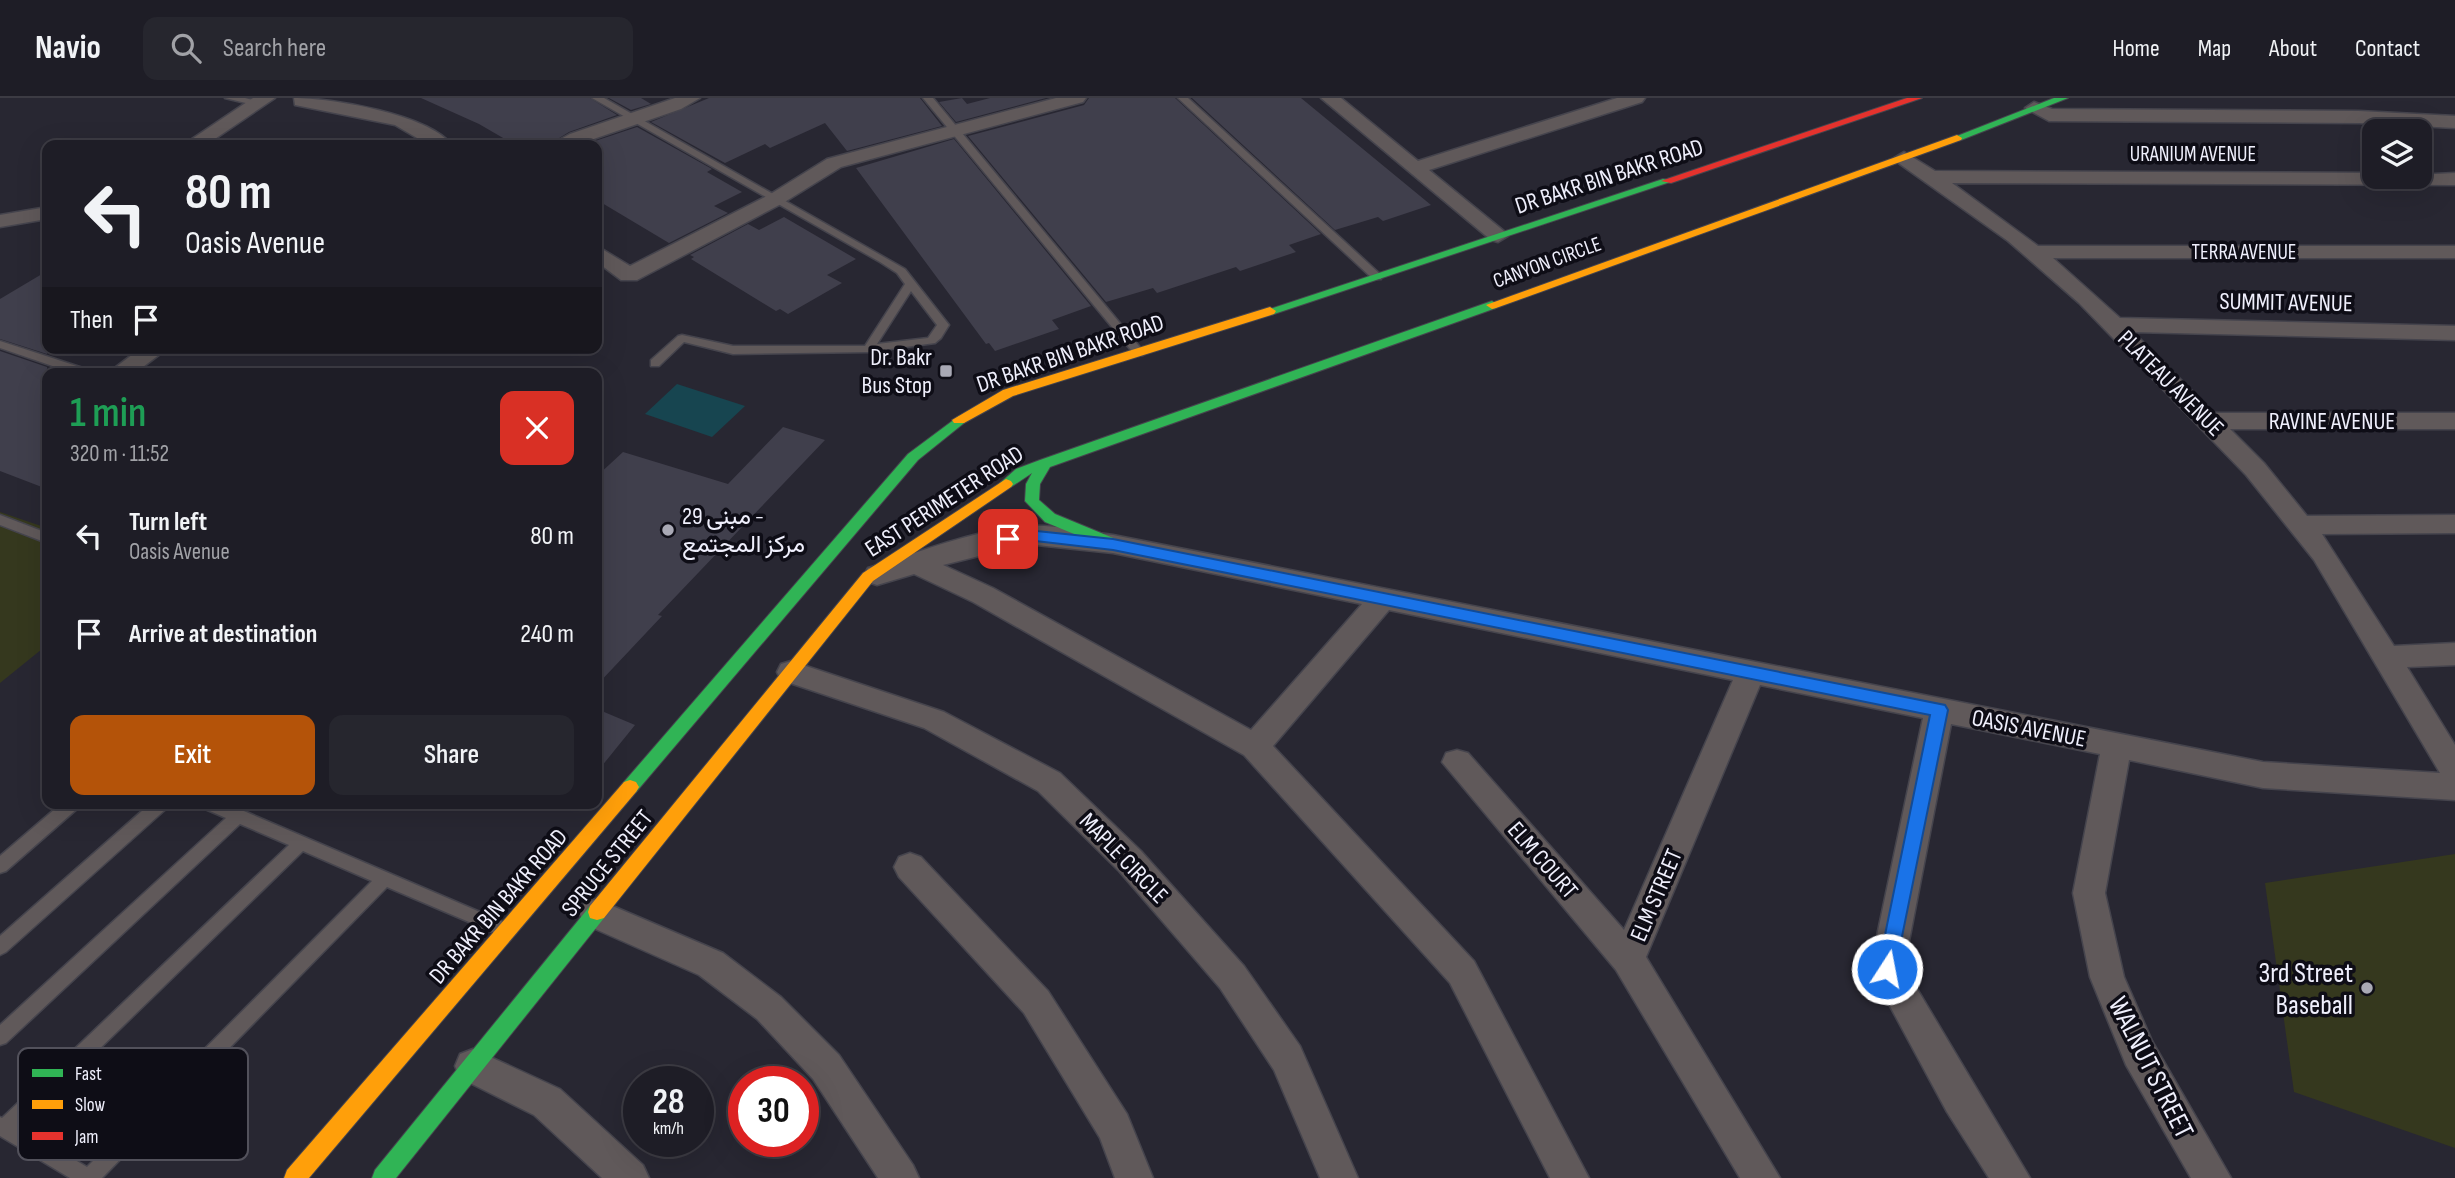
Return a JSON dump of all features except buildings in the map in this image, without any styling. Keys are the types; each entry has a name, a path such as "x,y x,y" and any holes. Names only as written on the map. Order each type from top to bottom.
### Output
{"main road":[{"name":"DR BAKR BIN BAKR ROAD","path":"295,1178 904,467 938,432 967,412 1008,393 1377,277 1917,98"},
{"name":"CANYON CIRCLE","path":"1045,463 1904,158 2063,98"},
{"name":"EAST PERIMETER ROAD","path":"868,577 993,495 1021,472 1045,463"},
{"path":"1045,463 1033,484 1032,501 1050,517"},
{"name":"OASIS AVENUE","path":"993,495 1113,544"},
{"name":"SPRUCE STREET","path":"383,1178 868,577"}],"street":[{"path":"571,140 598,128 691,98"},
{"path":"602,256 629,275 776,199 834,163 1077,98"},
{"path":"1330,98 1499,236"},
{"path":"1415,168 1636,98"},
{"path":"2098,98 2110,107 2162,116"},
{"path":"2343,98 2359,117"},
{"path":"201,140 262,101"},
{"path":"301,101 401,121 433,140"},
{"path":"2034,108 2049,115 2359,117 2455,122"},
{"name":"PLATEAU AVENUE","path":"1904,158 2032,252 2115,325 2255,469 2323,554 2455,771"},
{"name":"URANIUM AVENUE","path":"1931,177 2455,179"},
{"path":"0,221 42,214"},
{"name":"TERRA AVENUE","path":"2032,252 2455,252"},
{"name":"SUMMIT AVENUE","path":"2115,325 2455,333"},
{"path":"127,368 148,354"},
{"name":"RAVINE AVENUE","path":"2209,421 2455,421"},
{"path":"2301,526 2455,524"},
{"name":"OASIS AVENUE","path":"868,577 1027,535 1113,544 2263,775 2455,787"},
{"path":"915,563 983,595 1255,746 1462,972 1570,1178"},
{"path":"1255,746 1383,598"},
{"path":"2388,657 2455,654"},
{"name":"MAPLE CIRCLE","path":"791,672 933,720 1049,782 1130,861 1232,977 1287,1058 1339,1178"},
{"name":"ELM STREET","path":"1751,672 1628,959 1761,1178"},
{"path":"1939,710 1887,969 1960,1098 2011,1178"},
{"name":"WALNUT STREET","path":"2117,746 2089,892 2107,977 2139,1053 2212,1178"},
{"name":"ELM COURT","path":"1457,762 1628,959"},
{"path":"910,867 1036,1002 1114,1127 1134,1178"},
{"path":"596,914 711,964 769,1008 826,1067 901,1178"},
{"path":"474,1066 547,1102 630,1178"}],"lane":[{"path":"230,98 262,101"},
{"path":"597,98 884,260 912,283 941,319 942,331 931,341 921,344 868,349 733,350 682,338 655,363"},
{"path":"928,98 1139,352"},
{"path":"1183,98 1377,277"},
{"path":"868,349 912,283"},
{"path":"0,344 70,368"},
{"path":"0,520 42,536"},
{"path":"0,866 66,809"},
{"path":"0,947 155,809"},
{"path":"222,809 507,931"},
{"path":"0,1037 238,816"},
{"path":"85,1048 300,844"},
{"path":"218,1048 384,880"},
{"path":"18,1112 2,1127 18,1136"},
{"path":"58,1160 89,1178 107,1160"}],"green space":[{"path":"0,512 42,526 42,649 0,683"},
{"name":"3rd Street Baseball","path":"2455,854 2455,1148 2294,1092 2265,883"}],"water":[{"path":"677,384 745,406 712,437 645,414"}],"traffic: fast":[{"path":"1957,138 2063,98"},
{"path":"1270,311 1667,181"},
{"path":"1006,484 1021,472 1492,305"},
{"path":"630,787 913,457 959,420"},
{"path":"1045,463 1033,484 1032,501 1050,518 1113,544"},
{"path":"383,1178 597,912"}],"traffic: slow":[{"path":"1492,305 1957,138"},
{"path":"959,420 1008,393 1270,311"},
{"path":"597,912 868,577 1006,484"},
{"path":"295,1178 630,787"}],"traffic: jam":[{"path":"1667,181 1917,98"}],"place":[{"name":"Dr. Bakr Bus Stop","path":"946,371"},
{"name":"مبنى 29 - مركز المجتمع","path":"668,530"},
{"name":"3rd Street Baseball","path":"2367,988"}],"route":[{"path":"1008,539 1027,535 1113,544 1939,710 1887,969"}]}
